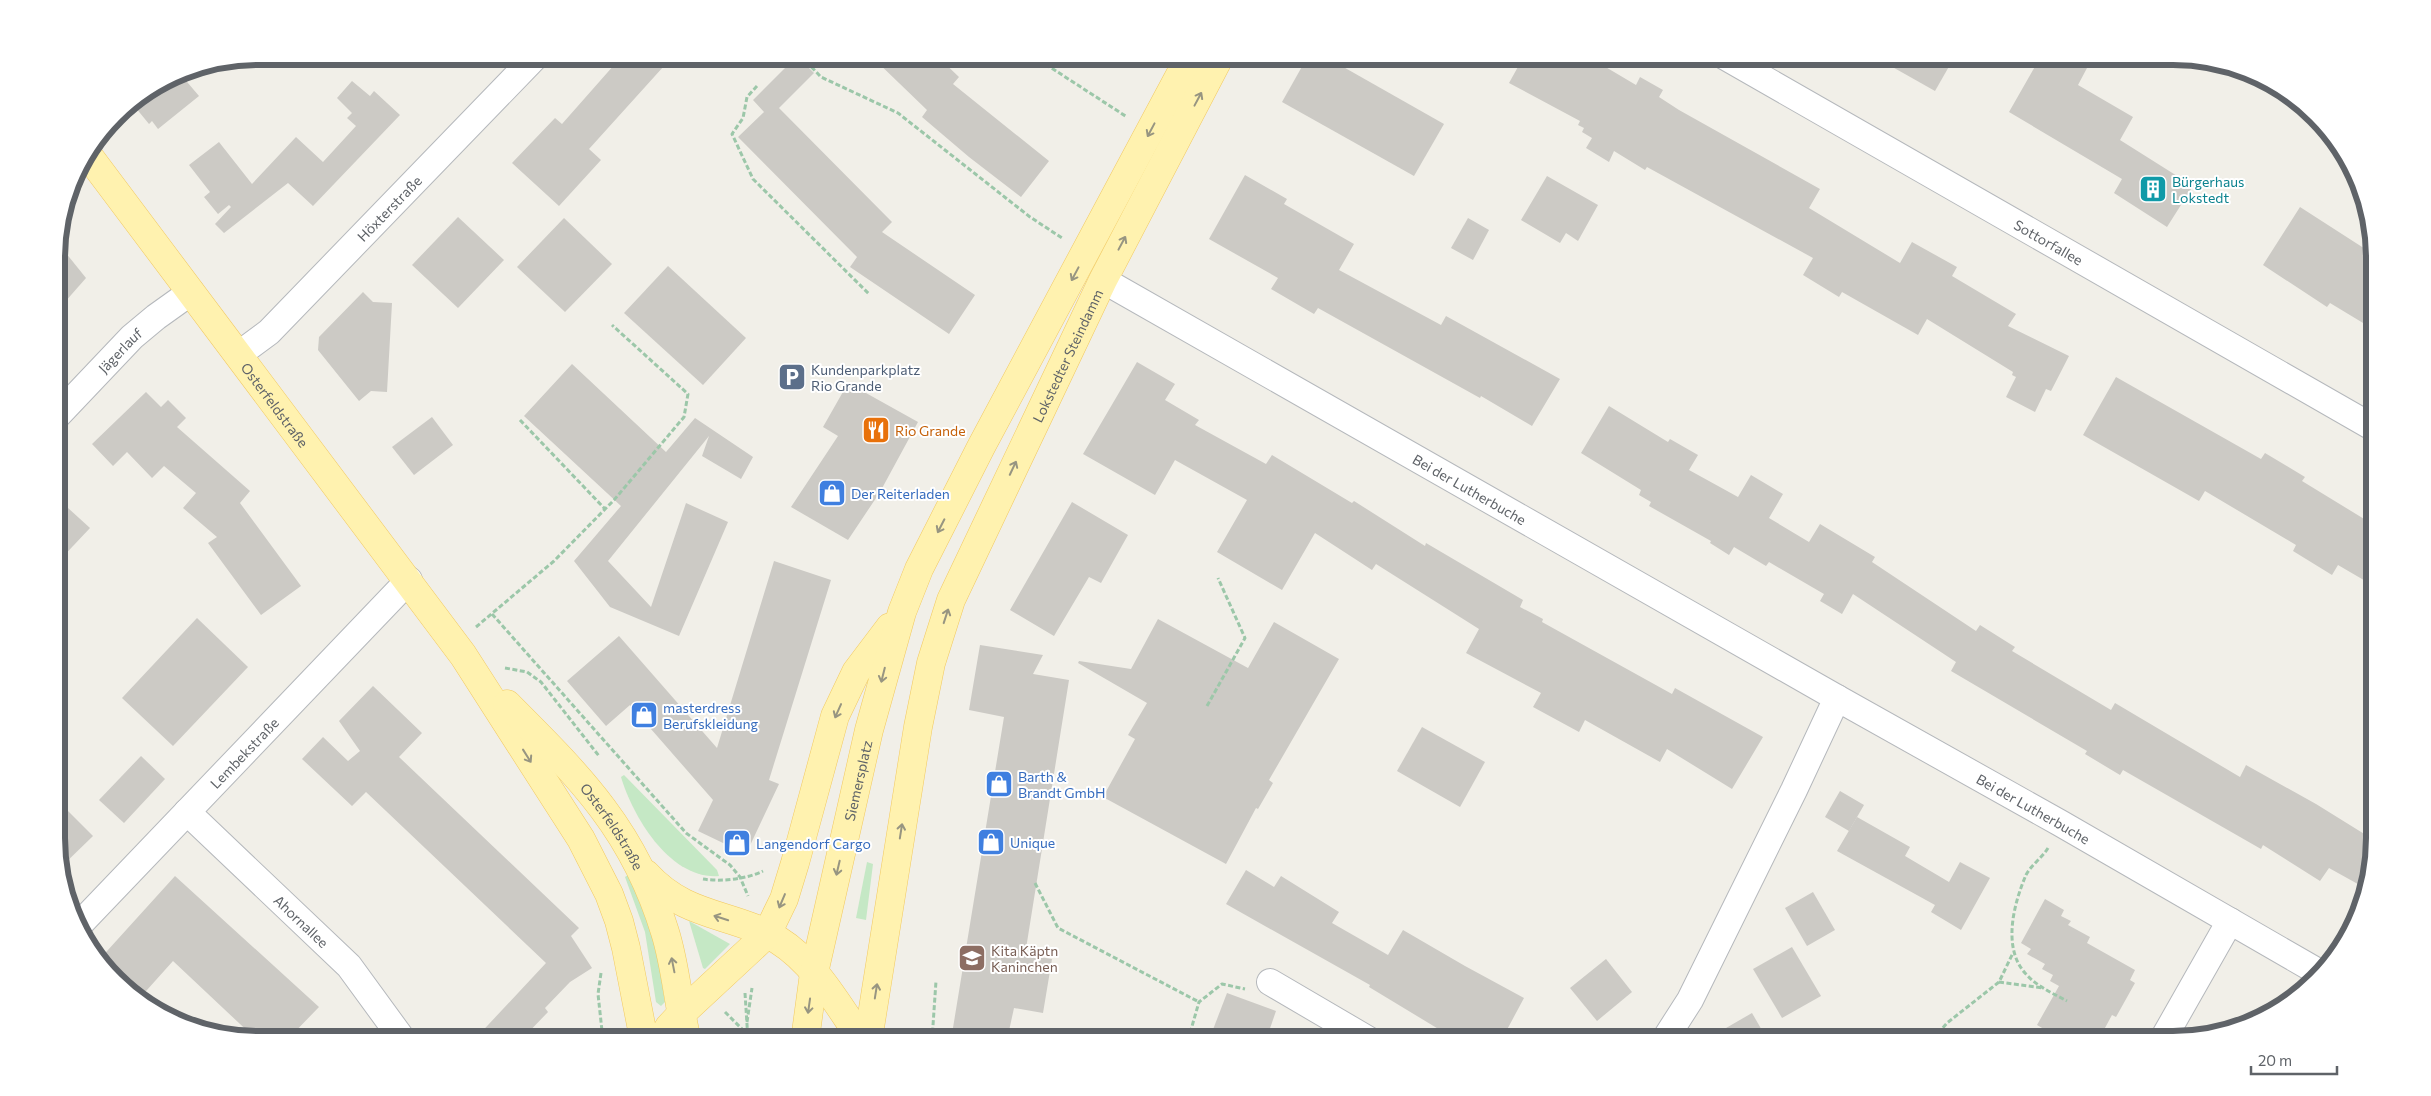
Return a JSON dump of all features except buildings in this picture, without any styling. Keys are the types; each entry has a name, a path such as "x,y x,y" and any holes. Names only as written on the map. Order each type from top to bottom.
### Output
{"main road":[{"name":"Lokstedter Steindamm","path":"902,612 919,569 977,456 1185,65"},
{"name":"Lokstedter Steindamm","path":"869,1031 907,792 932,663 951,600 1103,280 1215,65"},
{"name":"Osterfeldstraße","path":"92,160 460,650 596,866 609,894 626,948 642,1031"},
{"path":"667,1031 682,1013 767,934 784,899 835,716 856,672 902,612"},
{"name":"Siemersplatz","path":"805,1031 814,973 869,730 902,612"},
{"name":"Osterfeldstraße","path":"460,650 504,701 581,779 616,826 639,865 666,933 685,1031"},
{"path":"639,865 662,889 691,908 767,934 791,949 814,973 856,1031"}],"street":[{"name":"Höxterstraße","path":"238,355 269,332 527,65"},
{"name":"Sottorfallee","path":"1740,65 2366,423"},
{"name":"Bei der Lutherbuche","path":"1103,280 2060,823 2314,969"},
{"name":"Jägerlauf","path":"65,408 132,337 156,316 191,292"},
{"name":"Lembekstraße","path":"84,920 409,580"},
{"path":"1671,1031 1690,1000 1794,790 1837,698"},
{"name":"Ahornallee","path":"187,812 349,966 396,1031"},
{"path":"2168,1031 2230,921"},
{"path":"1270,982 1346,1031"}],"path":[{"path":"810,65 822,76 898,113 1030,216 1086,254"},
{"path":"1047,65 1150,132"},
{"path":"757,86 747,97 744,118 732,134 753,178 869,294"},
{"path":"460,650 492,614 554,561 605,509 684,417 688,394 612,325"},
{"path":"520,420 605,509"},
{"path":"1207,706 1245,638 1218,578"},
{"path":"492,614 686,832 730,865 740,877 749,899"},
{"path":"2060,823 2044,856 2027,872 2016,904 2012,927 2014,952 2025,973 2043,988 2067,1001"},
{"path":"697,877 717,880 740,877 756,874 768,866"},
{"path":"1035,883 1058,928 1199,1002"},
{"path":"1940,1031 1947,1022 1999,982 2014,952"},
{"path":"601,971 598,994 602,1031"},
{"path":"933,1031 936,981"},
{"path":"1191,1031 1199,1002 1222,984 1256,992 1270,982"},
{"path":"1999,982 2043,988"}],"green space":[{"path":"624,775 717,870 719,876 701,875 685,868 656,843 634,810 621,777"},
{"path":"867,862 873,864 866,920 856,918"},
{"path":"628,875 648,921 660,969 665,1002 661,1006 656,1002 645,932 625,877"},
{"path":"689,921 730,944 705,969 703,968"}],"place":[{"name":"Bürgerhaus Lokstedt","path":"2153,189"},
{"name":"Kundenparkplatz Rio Grande","path":"792,377"},
{"name":"Rio Grande","path":"876,430"},
{"name":"Der Reiterladen","path":"832,493"},
{"name":"masterdress Berufskleidung","path":"644,715"},
{"name":"Barth & Brandt GmbH","path":"999,784"},
{"name":"Unique","path":"991,842"},
{"name":"Langendorf Cargo","path":"737,843"},
{"name":"Kita Käptn Kaninchen","path":"972,958"}]}
